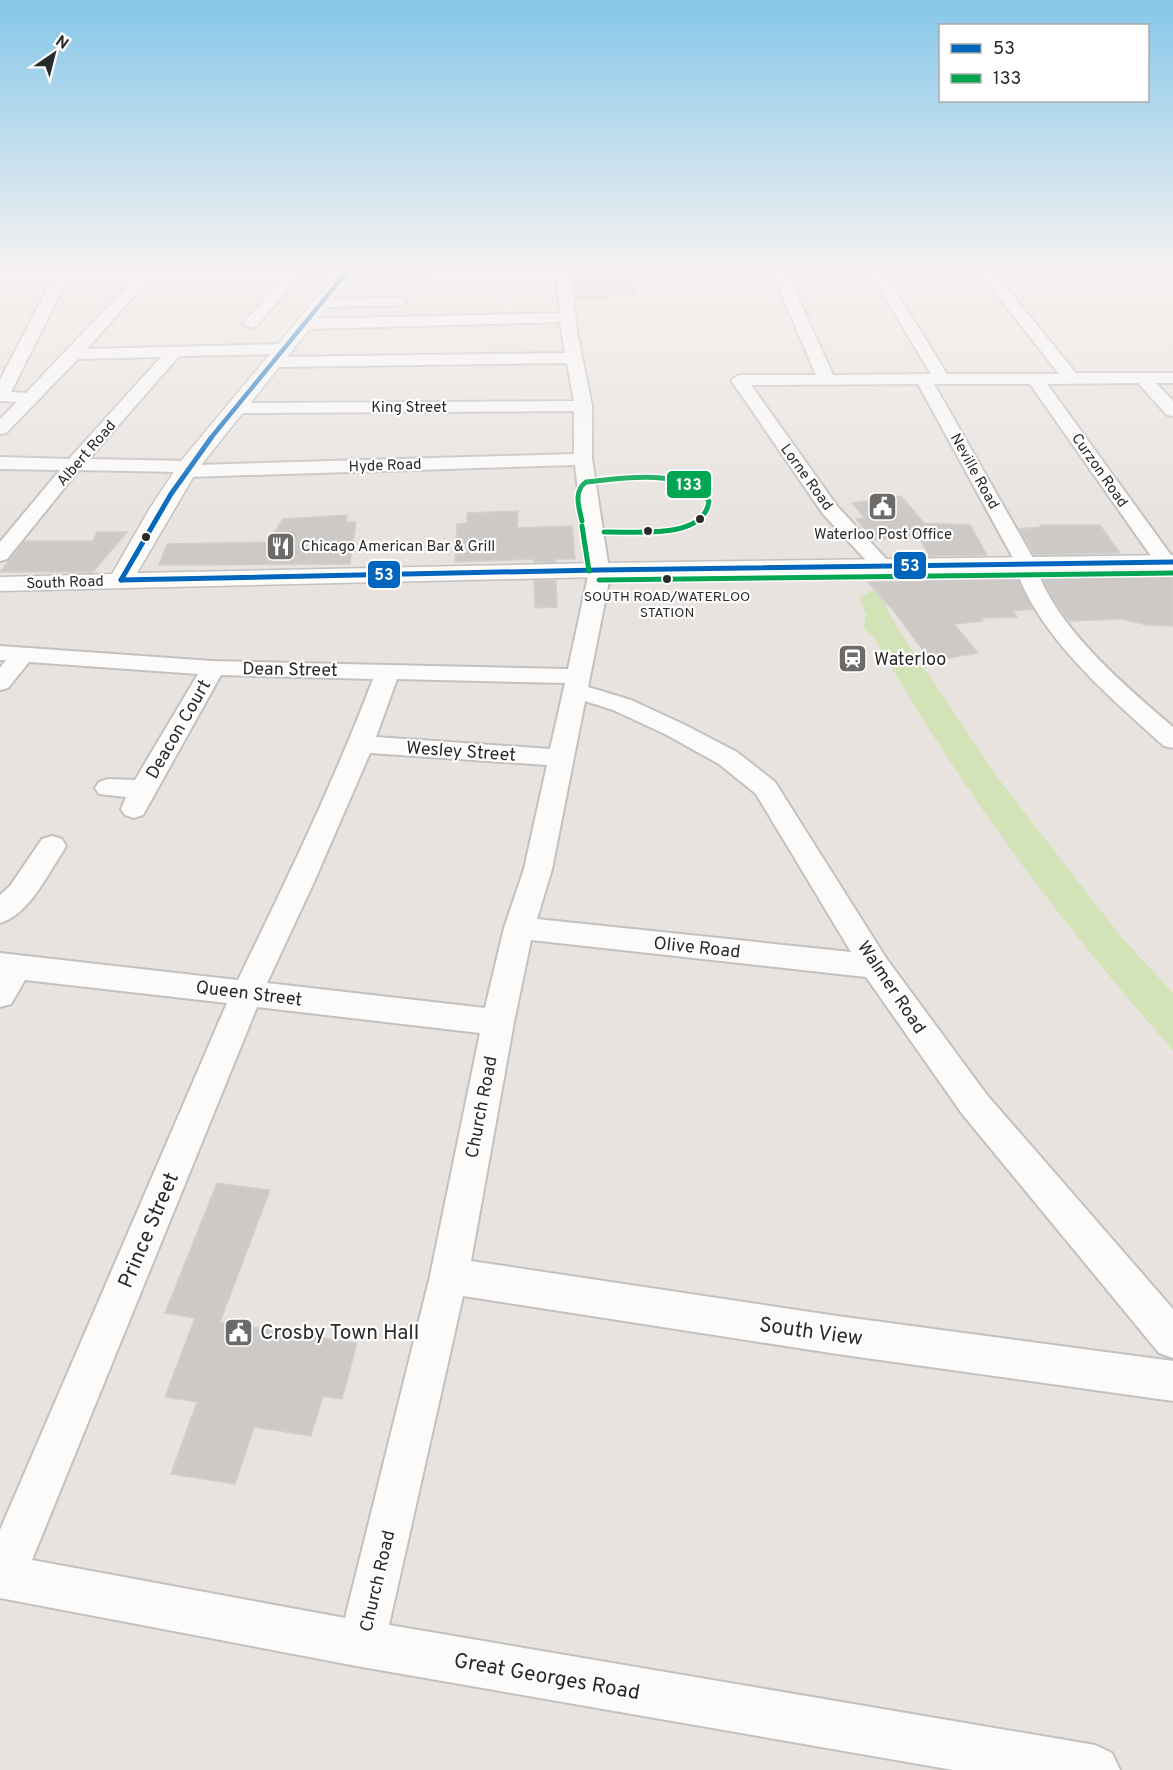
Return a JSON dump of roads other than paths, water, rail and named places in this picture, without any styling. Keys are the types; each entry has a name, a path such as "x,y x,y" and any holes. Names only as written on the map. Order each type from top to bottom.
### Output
{"street":[{"path":"23,352 0,396 28,398"},
{"path":"0,429 76,352"},
{"path":"121,580 188,469 235,408 285,352"},
{"name":"Church Road","path":"362,1644 449,1276 498,1022 519,928 538,869 594,612 599,570 583,459 583,405 573,352"},
{"path":"814,352 827,380 1173,378"},
{"name":"Neville Road","path":"919,352 1023,558 1024,570 1052,619 1147,717 1173,740"},
{"path":"1050,352 1072,379"},
{"name":"Albert Road","path":"0,555 74,465 173,353"},
{"path":"74,354 574,358"},
{"path":"1142,378 1173,411"},
{"name":"Curzon Road","path":"1035,379 1169,562"},
{"name":"Lorne Road","path":"827,380 739,380 830,510 883,567"},
{"name":"King Street","path":"235,408 583,405"},
{"name":"Hyde Road","path":"0,463 188,469 583,459"},
{"name":"South Road","path":"0,584 599,570 1169,562"},
{"path":"0,684 12,653"},
{"name":"Dean Street","path":"12,653 213,668 388,671 578,683"},
{"name":"Deacon Court","path":"108,788 138,799 213,668"},
{"path":"361,744 388,671"},
{"name":"Walmer Road","path":"578,683 728,758 766,788 875,966 975,1105 1173,1339"},
{"path":"1147,717 1173,711"},
{"name":"Wesley Street","path":"361,744 562,758"},
{"name":"Prince Street","path":"2,1576 247,993 299,884 361,744"},
{"path":"0,912 20,893 52,846"},
{"name":"Olive Road","path":"519,928 875,966"},
{"path":"0,995 9,966"},
{"name":"Queen Street","path":"9,966 498,1022"},
{"name":"South View","path":"449,1276 837,1335 1173,1381"},
{"name":"Great Georges Road","path":"2,1576 362,1644 1095,1770"}],"place":[{"name":"Waterloo Post Office","path":"883,507"},
{"name":"Chicago American Bar & Grill","path":"280,546"},
{"name":"SOUTH ROAD/WATERLOO STATION","path":"667,579"},
{"name":"Waterloo","path":"853,659"},
{"name":"Crosby Town Hall","path":"239,1332"}]}
